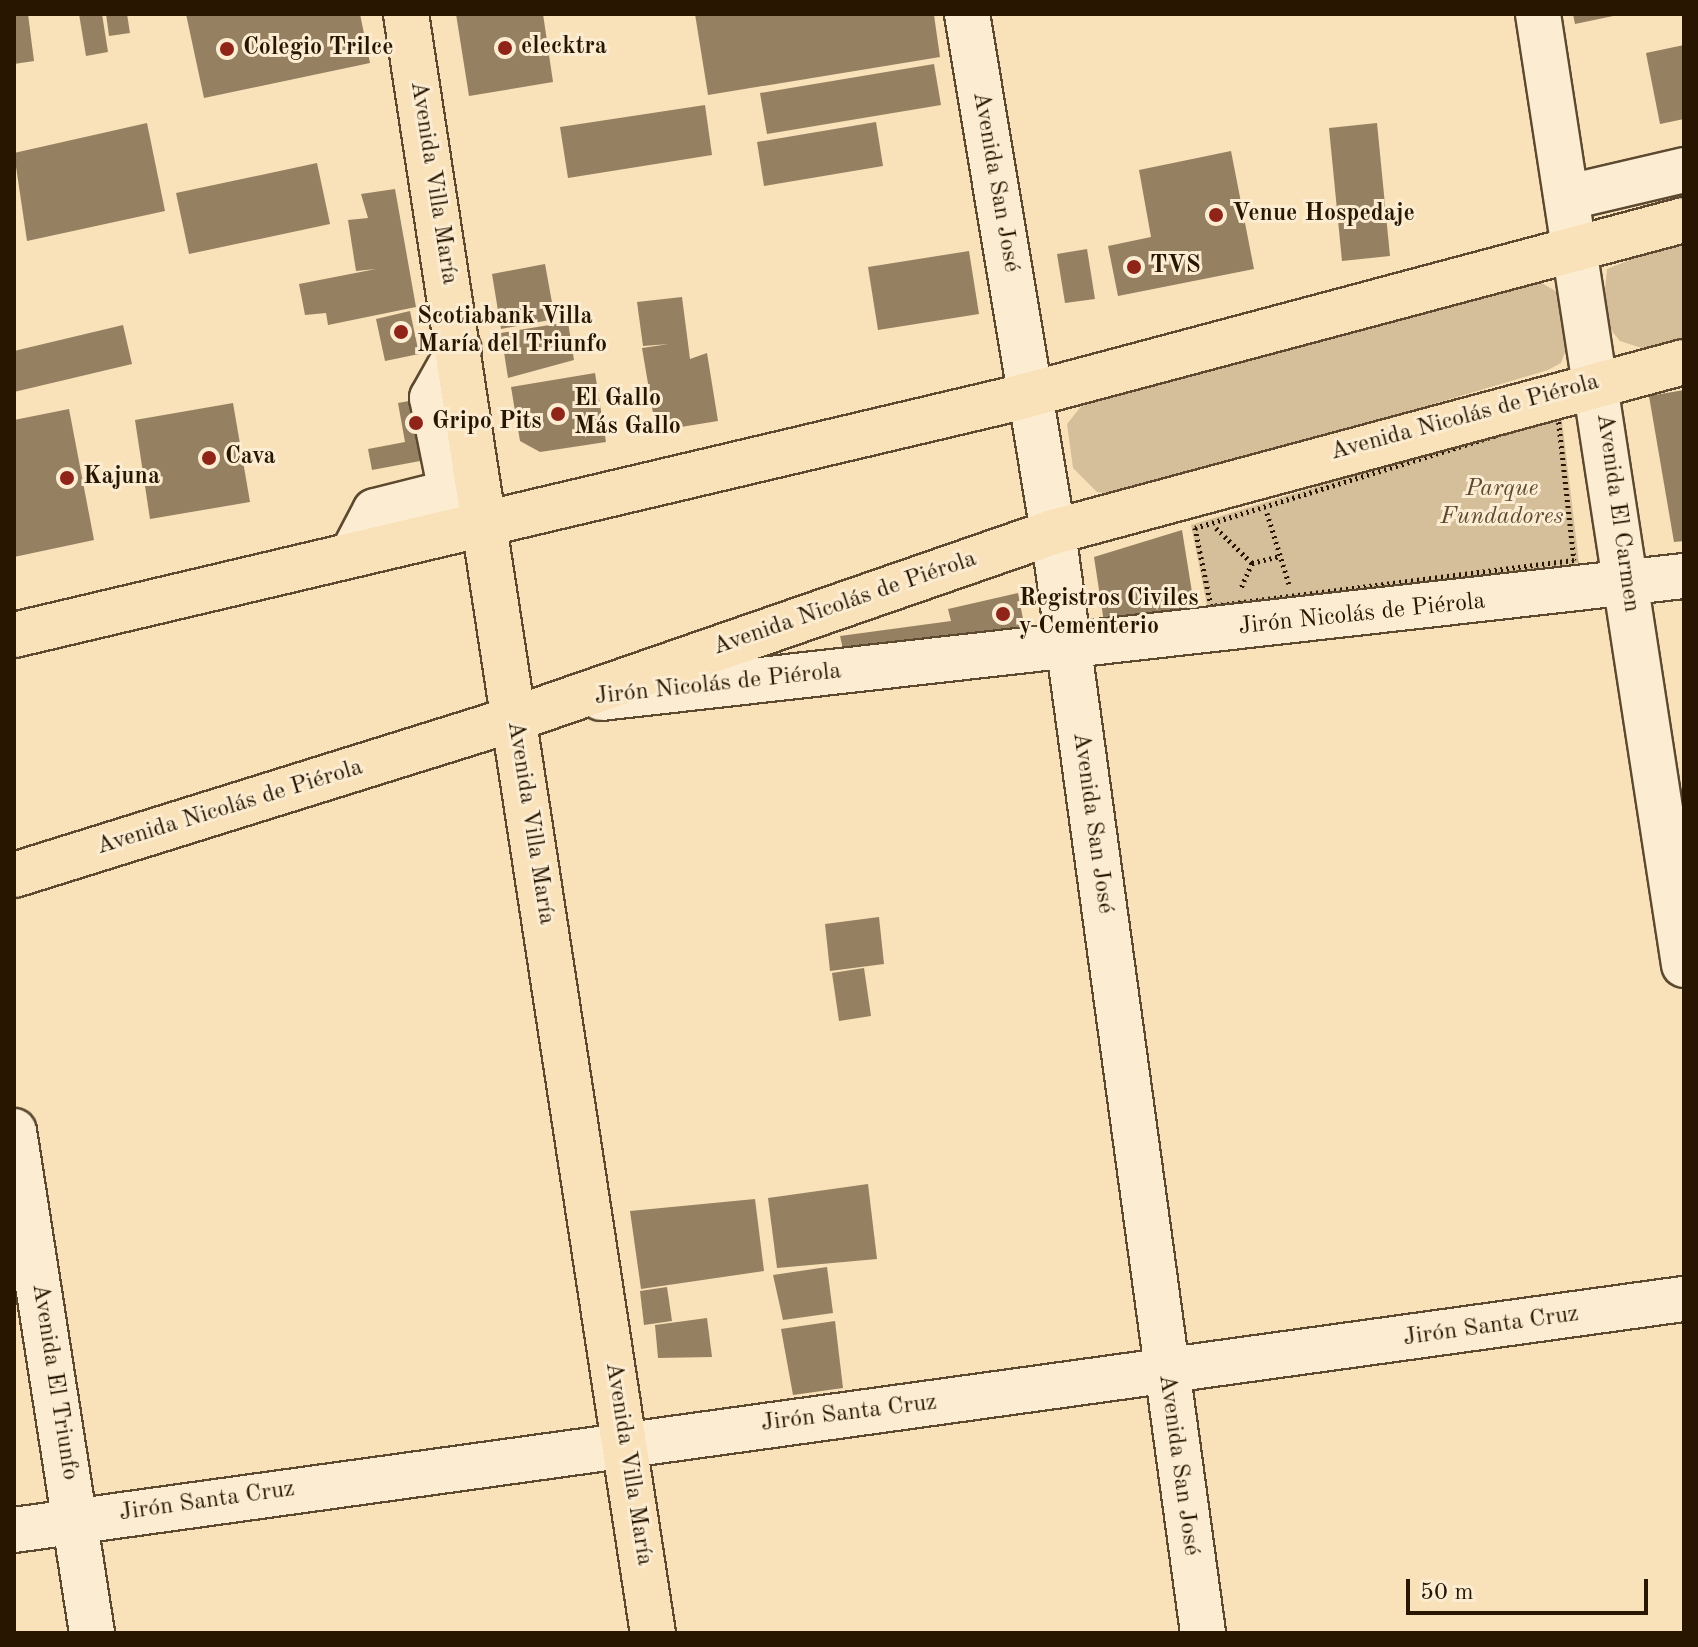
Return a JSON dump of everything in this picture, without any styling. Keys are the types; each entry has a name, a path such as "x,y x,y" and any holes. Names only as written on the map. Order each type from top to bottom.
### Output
{"main road":[{"name":"Avenida Villa María","path":"406,14 486,521 653,1633"},
{"path":"14,635 1031,394 1684,220"},
{"name":"Avenida Nicolás de Piérola","path":"14,875 514,719 1053,532 1598,381 1684,362"}],"street":[{"name":"Avenida San José","path":"967,14 1053,532 1165,1375 1203,1633"},
{"name":"Avenida El Carmen","path":"1538,14 1678,886 1684,965"},
{"path":"1569,197 1684,170"},
{"path":"459,350 432,398 451,492 486,521"},
{"path":"353,553 375,511 451,492"},
{"name":"Jirón Nicolás de Piérola","path":"563,702 1628,586 1684,576"},
{"name":"Avenida El Triunfo","path":"14,1131 92,1633"},
{"name":"Jirón Santa Cruz","path":"14,1530 625,1442 1165,1375 1684,1299"}],"path":[{"path":"1558,416 1574,560 1211,606 1195,528 1211,523 1558,416"},
{"path":"1265,506 1293,596"},
{"path":"1211,523 1252,563"},
{"path":"1252,563 1280,556"},
{"path":"1233,603 1252,563"}],"green space":[{"path":"1684,238 1684,343 1648,350 1620,341 1602,319 1607,269"},
{"path":"1538,281 1561,294 1572,333 1561,363 1548,370 1125,496 1097,492 1073,468 1067,424 1083,404"},
{"name":"Parque Fundadores","path":"1561,412 1579,563 1208,610 1191,525"}],"building":[{"path":"14,14 28,14 34,61 14,64"},
{"path":"79,14 102,14 108,52 86,56"},
{"path":"106,14 127,14 130,33 109,36"},
{"path":"186,14 360,14 370,63 204,98"},
{"name":"elecktra","path":"456,14 543,14 553,82 469,96"},
{"path":"695,14 934,15 940,57 708,95"},
{"path":"1573,14 1618,14 1618,15 1575,24"},
{"path":"1684,45 1684,119 1660,124 1646,53"},
{"path":"934,64 941,105 767,134 760,93"},
{"path":"705,105 712,155 568,178 560,127"},
{"path":"876,122 883,166 764,186 757,142"},
{"path":"147,123 165,211 27,241 14,153"},
{"path":"1377,123 1390,256 1342,261 1329,128"},
{"path":"1231,151 1254,269 1118,296 1108,246 1151,237 1139,170"},
{"path":"317,163 330,224 189,254 176,193"},
{"path":"395,189 416,307 328,325 326,313 305,315 299,284 376,269 356,271 348,220 368,218 361,194"},
{"path":"1087,249 1095,299 1065,303 1057,254"},
{"path":"969,251 979,314 878,330 868,267"},
{"path":"545,264 555,319 501,329 492,274"},
{"path":"682,297 690,359 707,353 718,421 656,431 642,348 669,344 643,346 637,302"},
{"path":"410,311 419,354 385,361 376,319"},
{"path":"568,322 574,360 508,378 501,333"},
{"path":"123,325 132,364 14,392 14,351"},
{"name":"El Gallo Más Gallo","path":"595,373 606,442 540,452 520,441 511,387"},
{"path":"1684,390 1684,541 1674,542 1649,396"},
{"name":"Gripo Pits","path":"425,398 436,458 372,470 368,449 405,442 398,403"},
{"name":"Cava","path":"233,403 250,502 150,519 135,420"},
{"path":"69,409 94,540 14,557 14,420"},
{"path":"1182,530 1196,617 1105,629 1094,557"},
{"path":"1018,593 1029,650 843,649 840,636 951,621 948,609"},
{"path":"879,917 884,964 830,971 825,924"},
{"path":"864,968 871,1016 839,1021 832,973"},
{"path":"868,1184 877,1259 777,1268 768,1198"},
{"path":"755,1199 764,1271 641,1289 630,1211"},
{"path":"827,1267 833,1313 783,1320 773,1275"},
{"path":"667,1287 672,1321 644,1325 640,1291"},
{"path":"707,1318 712,1357 658,1358 655,1325"},
{"path":"835,1321 843,1388 793,1395 781,1329"}],"place":[{"name":"elecktra","path":"505,48"},
{"name":"Colegio Trilce","path":"227,49"},
{"name":"Venue Hospedaje","path":"1216,215"},
{"name":"TVS","path":"1134,267"},
{"name":"Scotiabank Villa María del Triunfo","path":"401,332"},
{"name":"El Gallo Más Gallo","path":"558,414"},
{"name":"Gripo Pits","path":"416,423"},
{"name":"Cava","path":"209,458"},
{"name":"Kajuna","path":"67,478"},
{"name":"Registros Civiles y Cementerio","path":"1003,614"}]}
